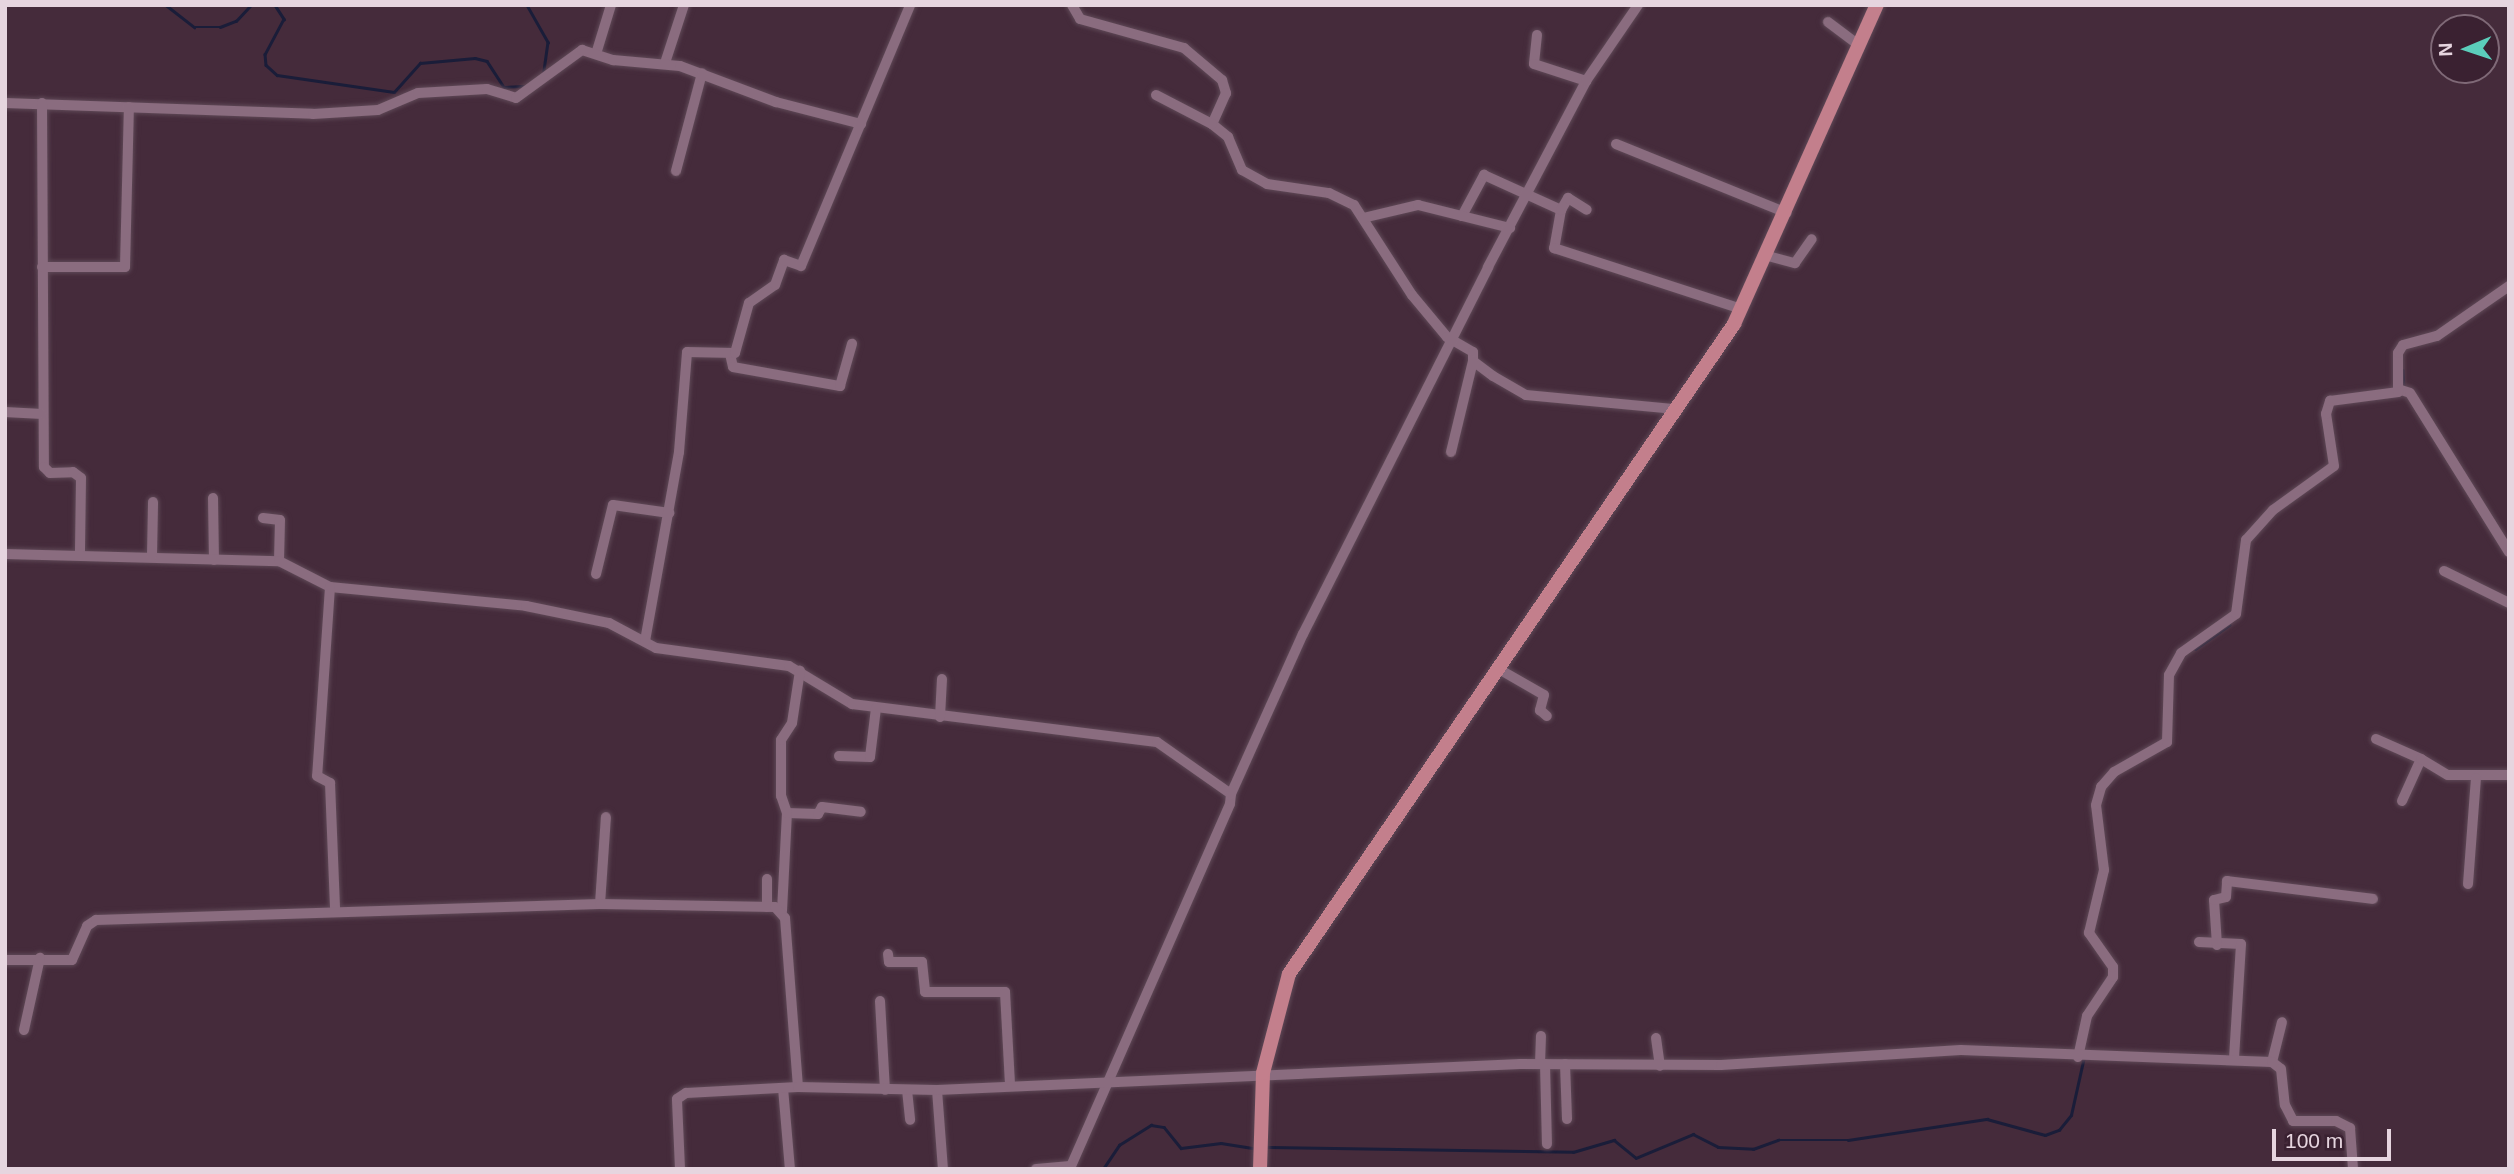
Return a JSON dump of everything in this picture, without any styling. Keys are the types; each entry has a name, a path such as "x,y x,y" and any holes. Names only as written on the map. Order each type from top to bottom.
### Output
{"main road":[{"path":"1259,1169 1263,1073 1289,974 1742,309 1768,256 1877,5"},
{"path":"1252,1169 1259,1130"}],"street":[{"path":"596,54 611,5"},
{"path":"665,63 684,5"},
{"path":"645,641 669,513 686,356 692,348 730,354 737,350 749,303 775,285 784,260 802,264 910,5"},
{"path":"1072,5 1080,19 1158,38 1193,55 1227,87 1212,124"},
{"path":"1036,1169 1070,1167 1303,634 1528,192 1587,82 1638,5"},
{"path":"1828,22 1860,46"},
{"path":"1537,35 1534,64 1587,82"},
{"path":"5,103 332,113 378,110 418,93 486,89 516,98 553,76 574,51 665,63 702,73 776,102 861,124"},
{"path":"676,171 702,73"},
{"path":"1156,95 1212,124 1228,137 1250,177 1329,193 1354,205 1412,295 1453,339 1473,352 1451,452"},
{"path":"42,103 42,414 46,470 81,478 80,554"},
{"path":"42,267 125,267 129,107"},
{"path":"1616,144 1787,213"},
{"path":"1462,216 1482,176 1528,192 1562,210"},
{"path":"1587,209 1568,198 1562,210 1554,248 1742,309"},
{"path":"1363,218 1418,205 1510,228"},
{"path":"1768,256 1800,261 1812,239"},
{"path":"2401,390 2398,353 2403,345 2437,336 2509,286"},
{"path":"730,354 733,367 840,386 852,344"},
{"path":"1473,361 1527,395 1675,409"},
{"path":"2079,1056 2087,1016 2113,977 2113,967 2089,933 2104,878 2096,805 2101,787 2113,772 2167,742 2169,676 2181,653 2236,614 2246,540 2273,510 2334,466 2327,405 2338,398 2385,397 2401,390 2410,393 2509,552"},
{"path":"5,412 42,414"},
{"path":"214,498 214,560"},
{"path":"152,556 153,502"},
{"path":"596,574 613,505 669,513"},
{"path":"262,518 280,520 279,561"},
{"path":"5,554 279,561 330,587 526,606 609,622 656,648 748,657 800,671 841,699 876,708 1121,740 1142,737 1231,794"},
{"path":"2444,571 2509,603"},
{"path":"330,587 323,640 317,776 330,783 335,910"},
{"path":"1497,668 1544,695 1541,710 1547,716"},
{"path":"798,1087 782,911 786,813 781,796 781,740 792,723 800,671"},
{"path":"940,717 942,679"},
{"path":"839,756 870,757 876,708"},
{"path":"2376,739 2421,759 2448,775 2476,778 2509,775"},
{"path":"2402,801 2421,759"},
{"path":"2468,884 2476,778"},
{"path":"786,813 818,814 821,807 861,812"},
{"path":"600,904 606,817"},
{"path":"767,879 767,907"},
{"path":"2217,945 2214,900 2225,897 2227,881 2373,899"},
{"path":"5,960 75,958 87,926 96,920 335,910 600,904 767,907 782,911"},
{"path":"2199,942 2241,946 2234,1059"},
{"path":"888,954 889,962 923,962 925,992 1005,992 1010,1085"},
{"path":"24,1030 40,958"},
{"path":"880,1001 885,1090"},
{"path":"2272,1062 2282,1022"},
{"path":"1541,1035 1547,1144"},
{"path":"1656,1038 1660,1066"},
{"path":"680,1169 678,1097 798,1087 937,1090 1263,1073 1542,1064 1660,1066 1961,1050 2272,1062 2281,1069 2285,1105 2293,1121 2336,1121 2350,1128 2353,1169"},
{"path":"1565,1064 1567,1119"},
{"path":"783,1088 790,1169"},
{"path":"907,1090 910,1120"},
{"path":"937,1090 943,1169"}],"waterway":[{"path":"166,5 194,27 220,27 236,21 251,5"},
{"path":"275,5 284,19 265,54 266,65 277,75 394,92 420,63 475,58 487,61 504,87 525,86"},
{"path":"527,5 548,42 544,72"},
{"path":"2403,370 2404,388"},
{"path":"2195,649 2229,625"},
{"path":"1265,1147 1573,1152 1614,1140 1636,1158 1693,1134 1718,1147 1753,1149 1778,1140 1848,1140 1987,1119 2045,1135 2059,1130 2071,1115 2084,1057"},
{"path":"1103,1169 1119,1145 1151,1125 1164,1127 1181,1148 1221,1143 1254,1148"}]}
